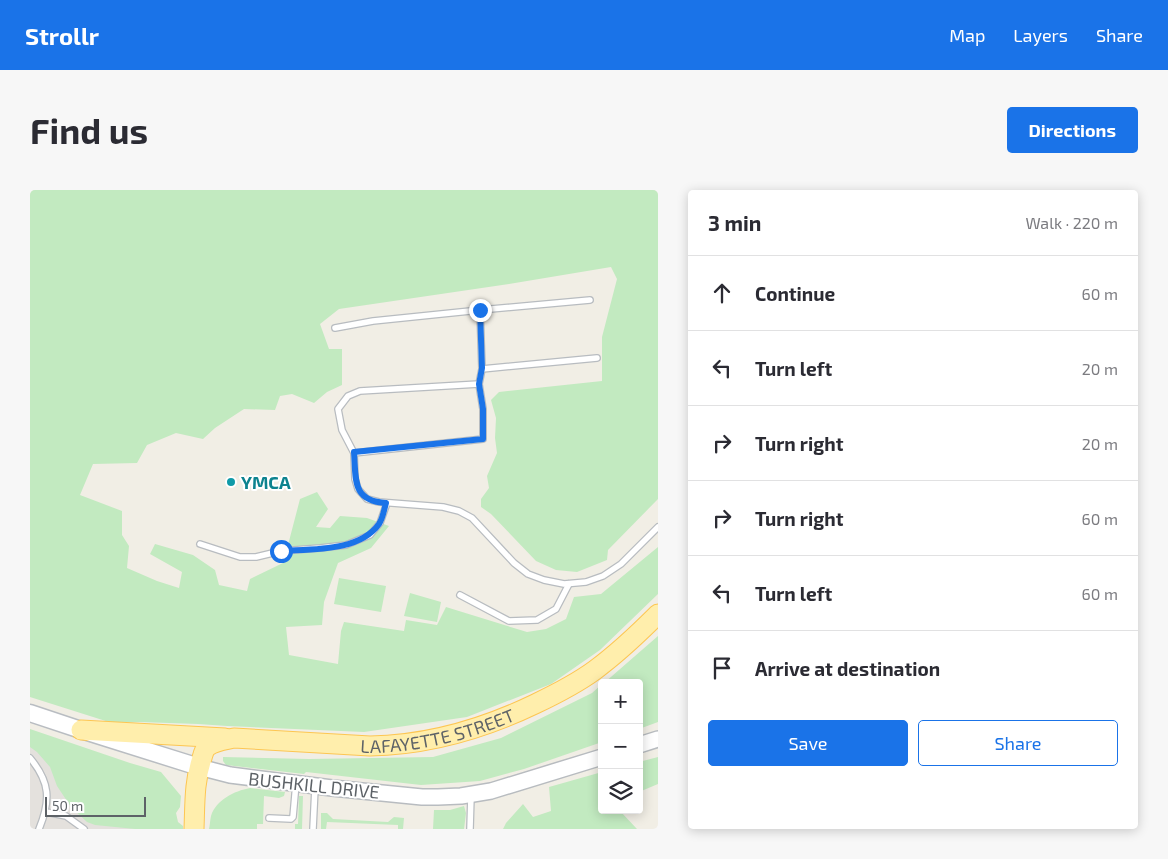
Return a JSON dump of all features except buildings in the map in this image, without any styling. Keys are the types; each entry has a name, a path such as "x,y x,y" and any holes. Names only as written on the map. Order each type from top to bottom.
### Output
{"main road":[{"name":"LAFAYETTE STREET","path":"194,829 195,788 199,768 207,748 215,743 234,738 388,746 430,740 467,731 506,718 570,686 616,653 658,614"},
{"name":"BUSHKILL DRIVE","path":"30,713 199,768"},
{"path":"81,730 234,738"}],"street":[{"path":"643,744 658,739"},
{"name":"BUSHKILL DRIVE","path":"199,768 230,776 422,797 461,796 492,791 598,758"}],"lane":[{"path":"336,328 373,321 590,300"},
{"path":"354,452 483,439 483,409 479,384 482,368 480,310"},
{"path":"482,368 597,358"},
{"path":"479,384 360,391 348,396 338,409 342,430 354,452 358,489 367,499 386,503 443,507 459,512 472,518 514,563 528,574 564,584 586,582 603,576 620,564 658,527"},
{"path":"200,544 240,557 256,557 281,551 346,545 370,534 380,523 386,503"},
{"path":"460,595 509,621 537,620 556,609 569,584"},
{"path":"30,758 40,769 46,787 46,812 39,829"},
{"path":"269,818 291,819 293,817 296,783"},
{"path":"312,829 315,786"},
{"path":"470,829 471,795"},
{"path":"46,812 66,816 84,829"}],"shaded area":[{"path":"30,737 171,829 30,829"}],"green space":[{"path":"30,190 658,190 658,499 608,550 607,560 577,572 556,570 536,561 491,514 481,507 481,499 489,488 487,476 497,453 495,438 496,418 491,400 499,392 602,381 602,337 617,279 611,267 339,309 320,324 329,349 342,349 342,385 327,392 314,403 292,394 280,396 275,410 244,409 215,428 203,439 176,433 147,445 137,463 93,464 80,495 122,511 122,535 129,546 127,568 179,588 182,572 150,554 155,544 193,555 215,570 219,585 247,591 250,579 285,562 300,499 317,492 328,509 316,527 330,528 340,516 367,518 389,526 371,548 338,563 324,602 322,625 286,627 289,655 338,664 341,631 344,622 404,631 406,620 437,625 446,607 527,632 546,629 566,619 574,597 601,594 658,547 658,594 600,650 551,684 467,717 364,732 198,724 112,723 30,697"},
{"path":"339,578 386,586 381,612 334,604"},
{"path":"410,593 441,602 437,622 404,616"},
{"path":"658,636 658,722 643,728 643,679 609,679"},
{"path":"598,688 598,743 524,769 480,781 421,785 226,765 223,761 223,757 309,759 433,757 501,738 592,693"},
{"path":"30,729 161,772 181,796 180,807 176,813 178,822 183,826 183,829 135,829 95,825 87,822 71,807 57,786 50,767 30,747"},
{"path":"658,757 658,784 643,790 643,769 643,761"},
{"path":"598,773 598,814 623,814 637,829 503,829 523,804 533,817 551,811 549,787"},
{"path":"250,788 285,792 284,796 279,798 264,796 263,824 257,824 257,829 209,829 213,810 221,801 238,791"},
{"path":"299,796 303,796 302,829 295,829 295,824 298,824"},
{"path":"464,806 466,813 464,829 433,829 434,810 450,810"},
{"path":"321,813 327,813 333,819 388,822 394,817 404,818 403,829 398,829 398,825 327,822 326,829 321,829"}],"place":[{"name":"YMCA","path":"231,482"}],"route":[{"path":"281,551 346,545 370,534 380,523 386,503 367,499 358,489 354,452 483,439 483,409 479,384 482,368 480,310"}]}
